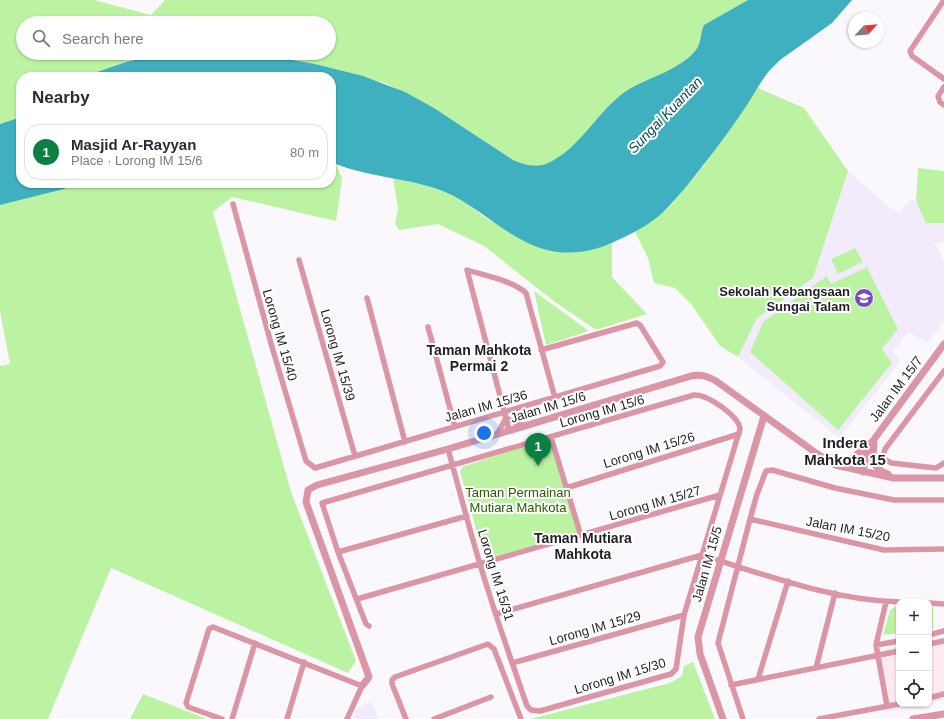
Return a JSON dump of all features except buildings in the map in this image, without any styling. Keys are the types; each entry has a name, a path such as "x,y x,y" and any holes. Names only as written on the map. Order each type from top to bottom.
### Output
{"street":[{"path":"944,0 911,47 910,52 912,56 944,79"},
{"path":"944,87 938,96 940,102 944,105"},
{"name":"Lorong IM 15/40","path":"232,204 272,347 306,460 315,468"},
{"name":"Lorong IM 15/39","path":"300,260 356,456"},
{"path":"510,430 467,270 498,280 523,290 526,293 555,398"},
{"path":"366,298 405,442"},
{"name":"Jalan IM 15/36","path":"315,468 455,427 505,415 663,364 653,344 637,323 541,350"},
{"path":"428,328 455,427"},
{"name":"Jalan IM 15/7","path":"863,472 866,455 874,438 944,344"},
{"path":"944,371 884,448 883,458 891,462 936,468 944,463"},
{"name":"Jalan IM 15/6","path":"362,686 369,677 306,502 306,494 310,488 317,485 448,449 696,376 708,376 716,381 835,465 863,472 904,478 944,478"},
{"name":"Lorong IM 15/6","path":"338,552 322,503 694,395 706,396 728,412 740,425"},
{"path":"505,415 516,423 526,426"},
{"path":"497,434 505,415"},
{"name":"Jalan IM 15/5","path":"723,719 700,654 698,643 720,560 764,416"},
{"name":"Lorong IM 15/30","path":"527,706 531,710 540,712 670,674 676,669 684,615 739,434 740,425"},
{"name":"Lorong IM 15/26","path":"566,488 739,434"},
{"path":"550,438 581,536"},
{"path":"816,453 836,462 847,463 856,457 874,438"},
{"path":"874,438 872,460 877,469 904,478"},
{"name":"Lorong IM 15/31","path":"448,449 480,564 527,706"},
{"path":"743,719 718,643 750,519 757,494 766,471 772,470 835,488 894,500 944,500"},
{"name":"Lorong IM 15/27","path":"357,599 720,495"},
{"path":"369,626 366,624 338,552 467,516"},
{"name":"Jalan IM 15/20","path":"750,519 884,550 944,549"},
{"path":"496,614 702,555 788,581 836,593 886,602 896,602"},
{"path":"758,679 788,581"},
{"path":"816,668 836,593"},
{"path":"886,602 876,645 887,706"},
{"path":"932,603 944,604"},
{"name":"Lorong IM 15/29","path":"512,663 684,615"},
{"path":"222,719 186,705 210,628 215,628 255,643 362,686 347,719"},
{"path":"932,634 944,631"},
{"path":"932,643 944,641"},
{"path":"876,645 896,642"},
{"path":"232,719 255,643"},
{"path":"406,719 392,684 392,680 395,677 488,644 494,649 521,719"},
{"path":"731,685 896,652"},
{"path":"287,719 304,662"},
{"path":"932,697 944,694"},
{"path":"434,719 491,697"},
{"path":"819,719 896,704"},
{"path":"913,719 944,714"},
{"path":"924,717 944,719"}],"shaded area":[{"name":"Sekolah Kebangsaan Sungai Talam","path":"848,171 889,207 899,212 910,200 916,201 926,223 944,223 944,242 935,243 944,261 944,321 928,343 908,332 893,352 900,362 839,438 738,357 757,318 813,278"},
{"path":"944,637 944,700 932,702 932,671 932,639"},
{"path":"896,647 896,707 910,707 888,712 877,650"},
{"path":"372,702 378,719 353,719 358,707"}],"green space":[{"path":"0,0 94,0 151,15 165,0 748,0 704,25 697,48 679,65 640,83 622,94 569,149 559,157 544,165 535,166 513,160 434,108 385,83 315,64 293,60 336,60 336,16 16,16 16,60 135,60 97,72 16,72 16,119 0,124"},
{"path":"756,87 804,108 848,171 813,278 757,318 738,357 720,346 691,304 675,288 654,283 648,258 635,232 655,219 670,206 702,168 741,114"},
{"path":"336,164 342,178 336,221 232,197 213,212 291,492 356,661 348,673 111,568 48,719 0,719 0,366 10,364 0,311 0,205 64,189 336,188"},
{"path":"918,168 944,171 944,223 926,223 916,201"},
{"path":"393,178 425,185 445,192 466,203 484,217 527,241 591,250 612,243 612,277 647,314 596,330 555,302 484,246 438,224 399,230 395,224 398,209"},
{"path":"855,248 863,262 838,274 831,259"},
{"path":"867,267 898,329 882,349 892,363 838,430 750,352 763,322 827,276 831,284"},
{"path":"534,291 589,331 546,345"},
{"name":"Taman Permainan Mutiara Mahkota","path":"551,437 581,536 487,558 483,554 460,472 462,467"},
{"path":"896,606 896,633 883,635 890,610"},
{"path":"932,608 933,608 932,628"},
{"path":"693,662 715,719 530,719 670,683 682,676 684,666"},
{"path":"143,694 207,719 130,719"}],"water":[{"name":"Sungai Kuantan","path":"748,0 852,0 832,23 780,60 769,71 745,109 721,142 686,187 664,212 646,225 610,244 592,250 565,253 547,250 520,239 458,198 445,192 417,183 359,171 336,164 336,72 97,72 135,60 293,60 315,64 363,76 405,92 434,108 513,160 535,166 548,163 569,149 622,94 640,83 679,65 697,48 704,25"},
{"path":"16,119 16,188 66,188 0,205 0,124"}],"place":[{"name":"Sekolah Kebangsaan Sungai Talam","path":"864,298"},
{"name":"Masjid Ar-Rayyan","path":"538,466"}],"district":[{"name":"Taman Mahkota Permai 2","path":"479,358"},
{"name":"Indera Mahkota 15","path":"845,450"},
{"name":"Taman Mutiara Mahkota","path":"583,546"}]}
